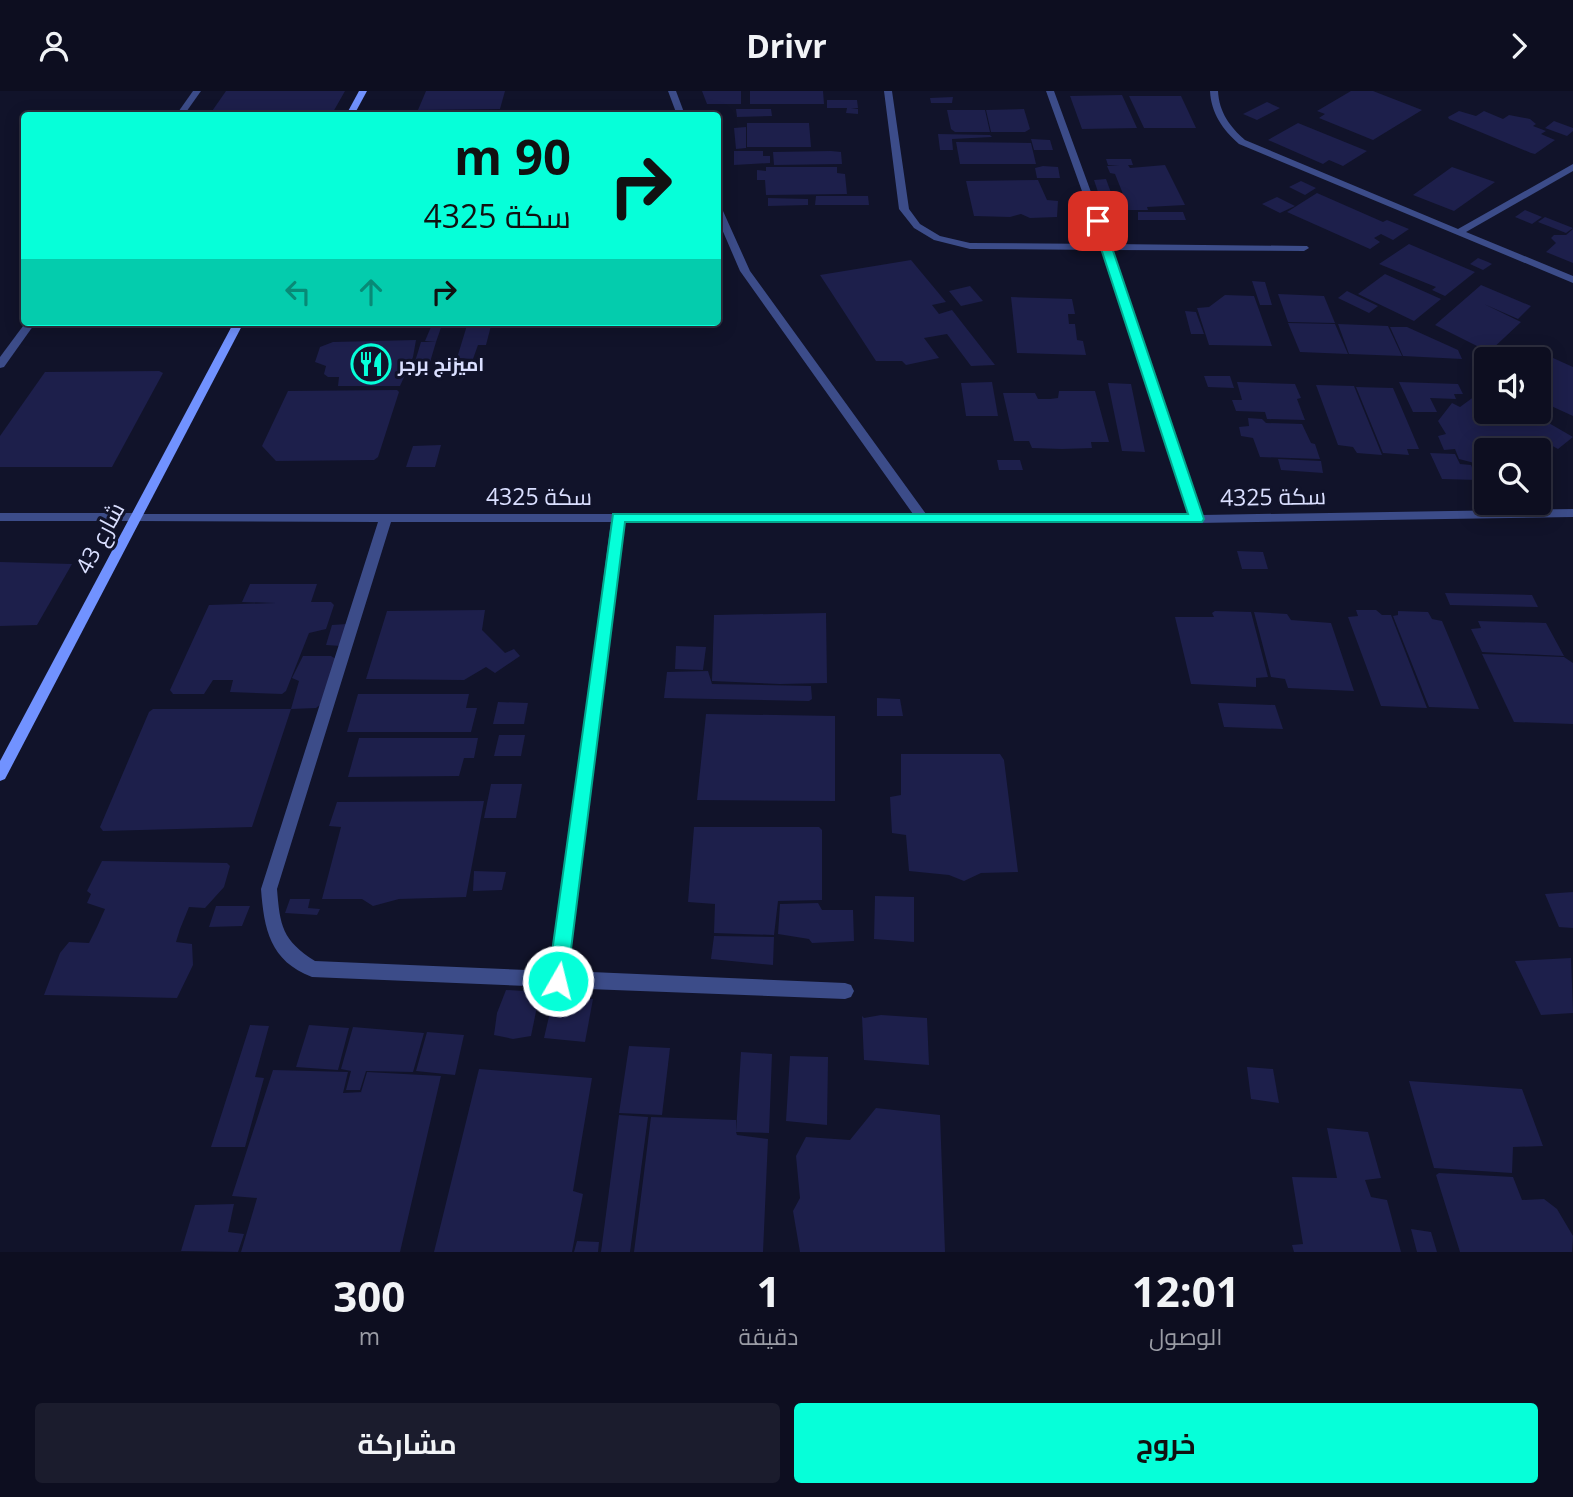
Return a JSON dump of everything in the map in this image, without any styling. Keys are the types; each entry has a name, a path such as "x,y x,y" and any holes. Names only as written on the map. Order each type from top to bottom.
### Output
{"street":[{"path":"182,112 197,91"},
{"path":"352,112 363,91"},
{"path":"672,91 680,112"},
{"path":"888,91 904,209 916,226 937,238 970,246 1304,248"},
{"path":"1050,91 1107,247 1197,519"},
{"path":"1214,91 1213,99 1223,123 1242,142 1573,280"},
{"path":"1461,232 1573,167"},
{"path":"721,218 745,271 922,518"},
{"path":"0,365 28,326"},
{"name":"شارع 43","path":"0,775 237,326"},
{"name":"سكة 4325","path":"0,517 385,520 618,517 1197,519 1572,514"},
{"path":"558,981 618,517"},
{"path":"385,520 269,889 272,926 286,953 312,969 845,991"}],"building":[{"path":"226,91 345,91 333,112 211,112"},
{"path":"426,91 505,91 500,109 418,110"},
{"path":"702,91 741,91 741,104 707,104"},
{"path":"750,91 823,91 824,104 750,104"},
{"path":"1351,91 1373,91 1422,110 1373,140 1319,118 1325,114 1317,111"},
{"path":"1122,95 1137,128 1082,129 1070,96"},
{"path":"1129,96 1181,96 1196,128 1144,128"},
{"path":"953,97 952,103 931,103 930,98"},
{"path":"827,100 857,100 858,108 851,109 858,109 858,114 846,113 847,108 827,108"},
{"path":"1267,102 1280,108 1257,120 1243,114"},
{"path":"736,109 771,109 772,116 737,117"},
{"path":"1024,109 1030,129 1025,132 991,132 986,110"},
{"path":"947,110 985,110 990,132 955,132 951,129"},
{"path":"1459,111 1476,116 1484,111 1503,119 1509,115 1530,119 1536,124 1533,126 1546,131 1541,134 1555,140 1535,154 1531,153 1449,119 1448,117"},
{"path":"1554,121 1573,128 1573,131 1567,136 1545,128"},
{"path":"747,123 809,123 811,147 747,147"},
{"path":"1298,123 1367,151 1343,166 1329,160 1323,164 1268,140"},
{"path":"746,127 746,148 736,149 734,128"},
{"path":"938,134 992,137 952,139 953,150 940,150"},
{"path":"1031,139 1050,140 1053,150 1034,150"},
{"path":"956,142 1031,143 1036,164 960,164"},
{"path":"734,151 763,151 763,156 770,156 770,163 734,165"},
{"path":"773,152 841,152 842,164 774,165"},
{"path":"1106,159 1131,159 1133,165 1128,165 1130,168 1165,165 1185,205 1123,210 1119,200 1125,199 1115,174 1110,173 1107,166 1119,165 1108,165"},
{"path":"766,167 837,167 837,173 845,174 847,194 766,195 765,180 757,180 757,170 766,171"},
{"path":"1058,167 1060,178 1037,178 1035,168"},
{"path":"1452,167 1495,182 1454,211 1413,195"},
{"path":"1106,179 1113,198 1100,198 1094,180"},
{"path":"1038,180 1047,200 1058,201 1057,217 1030,218 1021,214 1010,217 974,216 966,181"},
{"path":"1301,181 1316,188 1305,195 1289,187"},
{"path":"1317,193 1383,222 1387,220 1409,229 1393,240 1381,234 1374,238 1380,242 1370,249 1287,212"},
{"path":"816,196 868,196 869,205 815,205"},
{"path":"1277,197 1295,206 1280,213 1262,204"},
{"path":"768,198 808,199 808,205 768,206"},
{"path":"1525,210 1542,217 1532,224 1515,217"},
{"path":"1138,212 1183,212 1186,220 1138,220"},
{"path":"1545,217 1573,228 1566,233 1538,222"},
{"path":"1573,229 1573,263 1546,252 1556,243 1551,238 1554,235 1566,235"},
{"path":"1409,244 1475,272 1445,296 1432,290 1436,287 1379,264"},
{"path":"1478,258 1492,264 1483,270 1470,264"},
{"path":"911,260 946,302 932,305 939,314 952,310 995,365 971,366 947,334 924,338 939,358 906,365 902,361 876,361 820,275"},
{"path":"1385,274 1441,299 1414,321 1358,294"},
{"path":"1252,281 1265,282 1272,305 1260,305"},
{"path":"1481,285 1531,306 1518,319 1484,304 1521,322 1494,347 1479,347 1435,325"},
{"path":"970,286 983,301 961,306 949,291"},
{"path":"1347,291 1378,306 1369,313 1338,298"},
{"path":"1278,294 1324,296 1335,323 1288,322"},
{"path":"1225,295 1254,296 1272,346 1209,345 1197,308 1209,307"},
{"path":"1011,297 1072,299 1075,314 1068,314 1069,324 1075,324 1077,340 1083,341 1086,355 1017,353"},
{"path":"1185,311 1196,312 1204,334 1191,334"},
{"path":"1288,323 1335,324 1348,354 1300,352"},
{"path":"1338,324 1388,326 1402,356 1349,354"},
{"path":"431,326 442,326 436,342 425,341"},
{"path":"467,326 491,326 486,345 478,345 473,359 457,358"},
{"path":"1390,327 1407,327 1458,350 1462,359 1403,356"},
{"path":"416,340 413,357 400,386 338,386 339,377 328,377 324,374 326,366 315,362 320,347 333,342"},
{"path":"421,342 436,342 428,369 413,368"},
{"path":"1553,358 1573,367 1573,416 1551,406"},
{"path":"45,372 163,373 112,467 0,467 0,436"},
{"path":"1204,376 1230,376 1234,388 1208,387"},
{"path":"992,382 998,416 966,416 961,383"},
{"path":"1237,382 1295,384 1305,420 1267,419 1265,412 1236,411 1232,400 1242,400"},
{"path":"1399,382 1458,384 1463,394 1454,394 1456,399 1430,398 1437,412 1413,412"},
{"path":"1108,383 1131,384 1145,452 1122,451"},
{"path":"1316,385 1354,386 1382,455 1357,453 1353,447 1338,445"},
{"path":"1356,387 1393,388 1419,449 1407,449 1409,455 1383,453"},
{"path":"288,391 399,392 378,457 374,460 276,461 262,446"},
{"path":"1059,391 1095,391 1109,442 1091,442 1092,448 1062,449 1032,448 1029,441 1014,441 1003,393 1035,393 1038,399 1050,399 1058,398"},
{"path":"1474,397 1474,424 1550,424 1573,437 1558,449 1551,445 1551,438 1474,438 1474,463 1459,459 1455,449 1444,450 1438,436 1446,434 1438,421 1452,403 1460,407"},
{"path":"1248,418 1262,419 1266,423 1302,424 1311,443 1315,444 1320,459 1260,457 1253,438 1241,436 1239,427 1249,426"},
{"path":"441,445 435,467 406,467 413,446"},
{"path":"1430,453 1455,454 1460,464 1471,465 1474,471 1474,480 1442,479"},
{"path":"1278,459 1321,461 1323,473 1281,470"},
{"path":"997,460 1020,460 1023,470 999,470"},
{"path":"1237,551 1263,552 1268,569 1242,569"},
{"path":"0,562 72,564 37,625 0,626"},
{"path":"250,584 317,584 311,602 331,602 334,605 326,629 309,633 286,691 282,694 230,692 233,680 213,680 204,694 173,694 170,690 209,605 276,603 242,602"},
{"path":"1445,593 1532,595 1538,607 1450,605"},
{"path":"485,610 482,630 505,653 514,649 520,656 495,673 486,667 464,680 366,679 387,611"},
{"path":"1356,610 1376,610 1382,615 1391,615 1427,708 1381,706 1348,617 1358,616"},
{"path":"1398,611 1428,612 1432,619 1442,621 1479,709 1429,707 1393,616 1398,615"},
{"path":"1251,612 1268,677 1256,678 1256,687 1191,684 1175,617 1214,617 1212,613"},
{"path":"1254,612 1287,614 1291,620 1331,623 1354,691 1288,688 1285,679 1271,677"},
{"path":"826,613 827,683 712,681 714,615"},
{"path":"1478,621 1546,623 1564,656 1482,652 1471,629 1481,628"},
{"path":"347,624 341,646 326,645 332,625"},
{"path":"676,646 706,647 703,670 675,669"},
{"path":"1482,654 1564,657 1573,663 1573,724 1514,722"},
{"path":"303,656 331,656 336,659 320,705 316,708 291,709 299,681 292,678"},
{"path":"708,671 712,684 811,686 812,699 664,698 667,672"},
{"path":"358,694 469,694 466,708 477,708 471,732 347,732"},
{"path":"877,698 900,699 903,716 877,716"},
{"path":"498,702 528,703 524,724 493,724"},
{"path":"1218,703 1275,705 1283,729 1224,727"},
{"path":"153,709 291,709 252,827 103,831 100,827 149,712"},
{"path":"706,714 835,716 835,801 697,800"},
{"path":"499,735 525,735 521,756 494,756"},
{"path":"359,738 478,738 474,758 464,758 459,776 348,777"},
{"path":"901,754 1000,754 1004,760 1018,872 981,873 964,881 949,875 909,871 906,835 892,833 890,797 901,795"},
{"path":"491,784 522,784 516,818 484,818"},
{"path":"484,801 466,897 399,899 373,906 362,899 322,899 341,827 329,826 337,802"},
{"path":"694,827 819,827 822,830 822,900 778,901 774,935 714,933 715,904 688,902"},
{"path":"102,861 227,863 230,866 224,887 205,908 189,907 180,929 176,942 192,944 193,965 177,998 44,995 60,953 69,942 89,943 105,909 87,903 91,894 87,891"},
{"path":"474,871 506,872 502,890 473,891"},
{"path":"1573,892 1573,928 1559,927 1545,894"},
{"path":"875,896 914,897 914,942 874,939"},
{"path":"290,899 310,899 308,908 320,909 317,915 285,913"},
{"path":"818,903 822,910 853,910 854,941 812,943 809,939 778,934 780,904"},
{"path":"216,906 250,906 242,926 209,927"},
{"path":"714,936 774,937 773,965 711,959"},
{"path":"1571,958 1573,1013 1541,1015 1515,961"},
{"path":"506,990 540,992 531,1036 513,1039 494,1035 497,1013"},
{"path":"554,995 593,999 585,1042 544,1038"},
{"path":"881,1015 927,1018 929,1065 864,1060 862,1016 864,1018"},
{"path":"250,1025 269,1026 255,1077 264,1078 245,1147 211,1147"},
{"path":"309,1025 349,1028 338,1070 296,1067"},
{"path":"353,1027 424,1033 413,1072 366,1071 360,1090 346,1090 351,1071 341,1069"},
{"path":"427,1032 464,1035 455,1075 416,1071"},
{"path":"629,1046 670,1048 662,1115 619,1113"},
{"path":"741,1052 772,1054 769,1133 736,1132"},
{"path":"790,1056 828,1057 827,1125 786,1121"},
{"path":"1247,1067 1273,1069 1279,1103 1251,1099"},
{"path":"479,1069 592,1078 573,1191 583,1194 572,1252 434,1252"},
{"path":"273,1070 348,1072 343,1093 363,1092 367,1072 441,1076 400,1252 241,1252 257,1198 232,1196"},
{"path":"1409,1081 1522,1089 1543,1146 1513,1147 1512,1173 1434,1168"},
{"path":"876,1108 940,1115 945,1252 800,1252 793,1211 800,1198 796,1156 806,1137 850,1140"},
{"path":"619,1115 648,1117 630,1252 601,1252"},
{"path":"651,1117 736,1120 737,1135 768,1139 763,1252 634,1252"},
{"path":"1327,1128 1368,1132 1381,1178 1365,1180 1371,1197 1387,1200 1401,1252 1294,1252 1292,1245 1303,1244 1292,1177 1337,1178"},
{"path":"1436,1175 1513,1177 1522,1200 1544,1199 1557,1209 1573,1236 1572,1252 1460,1252"},
{"path":"234,1204 228,1232 244,1234 238,1252 181,1251 195,1205"},
{"path":"1411,1229 1431,1232 1437,1252 1417,1252"},
{"path":"577,1241 599,1242 598,1252 574,1252"}],"place":[{"name":"اميزنج برجر","path":"371,364"}],"route":[{"path":"558,981 618,517 1197,519 1098,221"}]}
